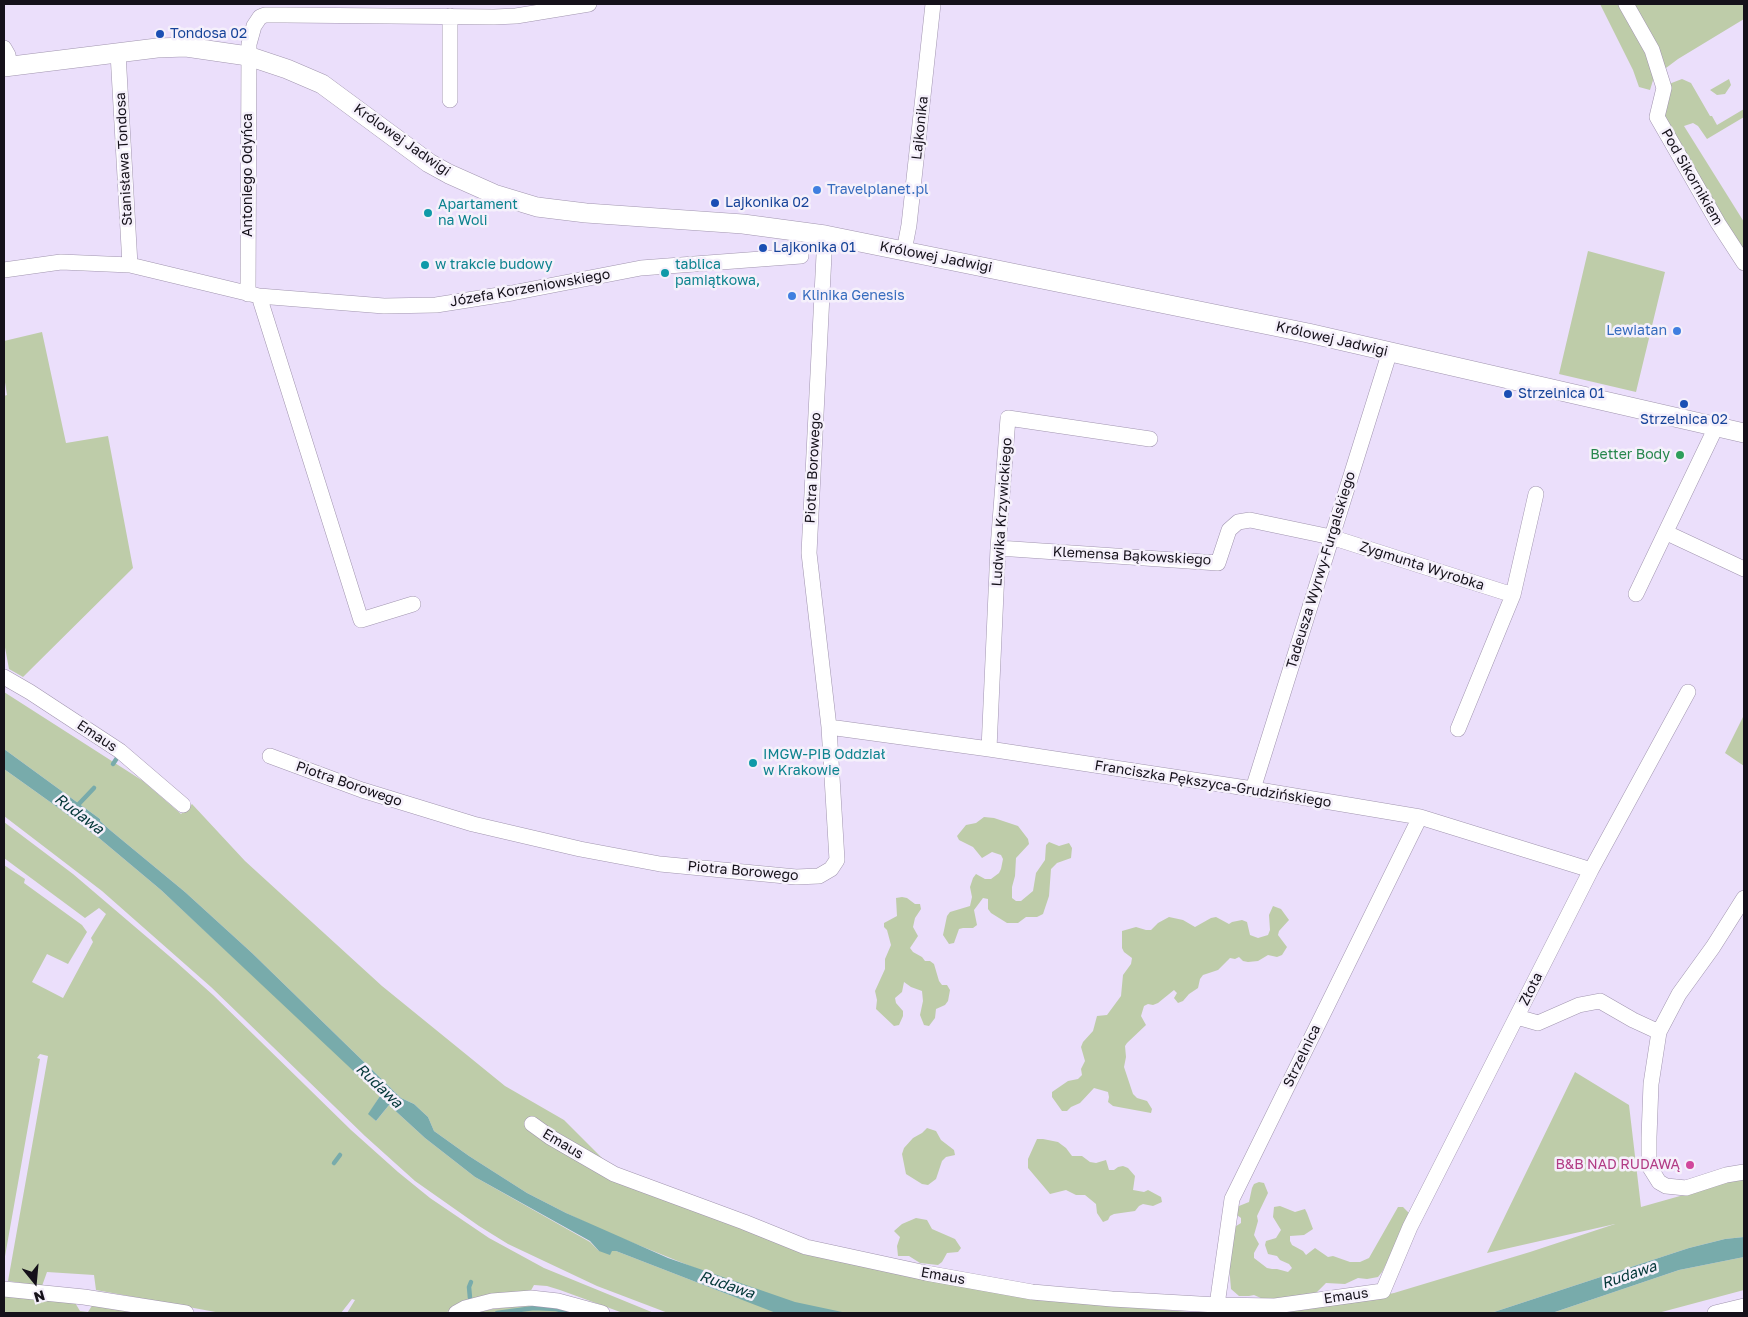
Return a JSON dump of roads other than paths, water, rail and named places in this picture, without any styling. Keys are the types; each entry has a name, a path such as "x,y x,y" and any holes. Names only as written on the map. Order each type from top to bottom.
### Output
{"street":[{"path":"248,56 254,26 260,17 265,15 516,16 588,4"},
{"name":"Lajkonika","path":"904,251 914,187 932,4"},
{"name":"Pod Sikornikiem","path":"1626,4 1652,50 1664,88 1657,117 1718,223 1744,263"},
{"path":"450,16 450,100"},
{"name":"Królowej Jadwigi","path":"6,60 118,53 157,48 186,48 248,56 287,69 322,84 429,163 456,178 494,194 537,207 711,221 825,235 1251,320 1744,433"},
{"name":"Stanisława Tondosa","path":"118,53 130,265"},
{"name":"Antoniego Odyńca","path":"248,56 253,295"},
{"name":"Piotra Borowego","path":"270,756 362,790 473,824 580,849 660,864 804,876 819,876 831,869 837,860 829,728 809,553 825,235"},
{"name":"Józefa Korzeniowskiego","path":"4,270 61,262 130,265 253,295 384,306 436,304 522,291 641,268 801,256"},
{"path":"253,295 360,620 413,604"},
{"name":"Tadeusza Wyrwy-Furgalskiego","path":"1253,789 1390,351"},
{"name":"Ludwika Krzywickiego","path":"989,749 998,548 1008,418 1150,439"},
{"path":"1636,594 1716,427"},
{"path":"1458,729 1513,595 1536,494"},
{"name":"Klemensa Bąkowskiego","path":"998,548 1218,562 1229,530 1238,522 1250,520 1331,537"},
{"path":"1666,533 1744,570"},
{"name":"Zygmunta Wyrobka","path":"1331,537 1513,595"},
{"name":"Emaus","path":"4,677 120,751 183,805"},
{"name":"Złota","path":"1383,1291 1410,1227 1590,870 1688,692"},
{"name":"Franciszka Pększyca-Grudzińskiego","path":"829,728 989,749 1253,789 1420,817 1590,870"},
{"name":"Strzelnica","path":"1217,1305 1232,1199 1420,817"},
{"path":"1744,898 1713,947 1679,994 1660,1032 1651,1084 1649,1137 1649,1166 1659,1182 1666,1186 1686,1188 1726,1175 1744,1172"},
{"path":"1517,1017 1538,1023 1579,1005 1600,1001 1633,1020 1660,1032"},
{"name":"Emaus","path":"532,1124 550,1137 614,1174 744,1222 806,1248 926,1274 1032,1292 1217,1305 1275,1306 1383,1291"},
{"path":"4,1289 84,1298 186,1313"},
{"path":"456,1313 465,1308 492,1301 531,1298 558,1301 602,1313"},
{"path":"1716,1313 1744,1306"}],"water":[{"name":"Rudawa","path":"4,749 100,819 110,830 185,892 252,953 401,1098 414,1104 428,1117 434,1131 469,1156 527,1193 566,1213 668,1258 795,1302 847,1313 776,1313 616,1251 612,1251 610,1255 599,1251 590,1241 475,1177 425,1138 389,1105 376,1121 368,1114 380,1096 161,890 99,838 4,769"},
{"name":"Rudawa","path":"1744,1237 1744,1257 1679,1270 1552,1313 1491,1313 1689,1248 1725,1239"}],"waterway":[{"path":"113,764 117,758"},
{"name":"Rudawa","path":"76,807 94,788"},
{"path":"334,1163 340,1155"},
{"path":"470,1298 469,1287 471,1282"},
{"path":"497,1313 534,1308 556,1309 574,1313"}],"place":[{"name":"Tondosa 02","path":"160,34"},
{"name":"Travelplanet.pl","path":"817,190"},
{"name":"Lajkonika 02","path":"715,203"},
{"name":"Apartament na Woli","path":"428,213"},
{"name":"Lajkonika 01","path":"763,248"},
{"name":"w trakcie budowy","path":"425,265"},
{"name":"tablica pamiątkowa,","path":"665,273"},
{"name":"Klinika Genesis","path":"792,296"},
{"name":"Lewiatan","path":"1677,331"},
{"name":"Strzelnica 01","path":"1508,394"},
{"name":"Strzelnica 02","path":"1684,404"},
{"name":"Better Body","path":"1680,455"},
{"name":"IMGW-PIB Oddział w Krakowie","path":"753,763"},
{"name":"B&B NAD RUDAWĄ","path":"1690,1165"}]}
